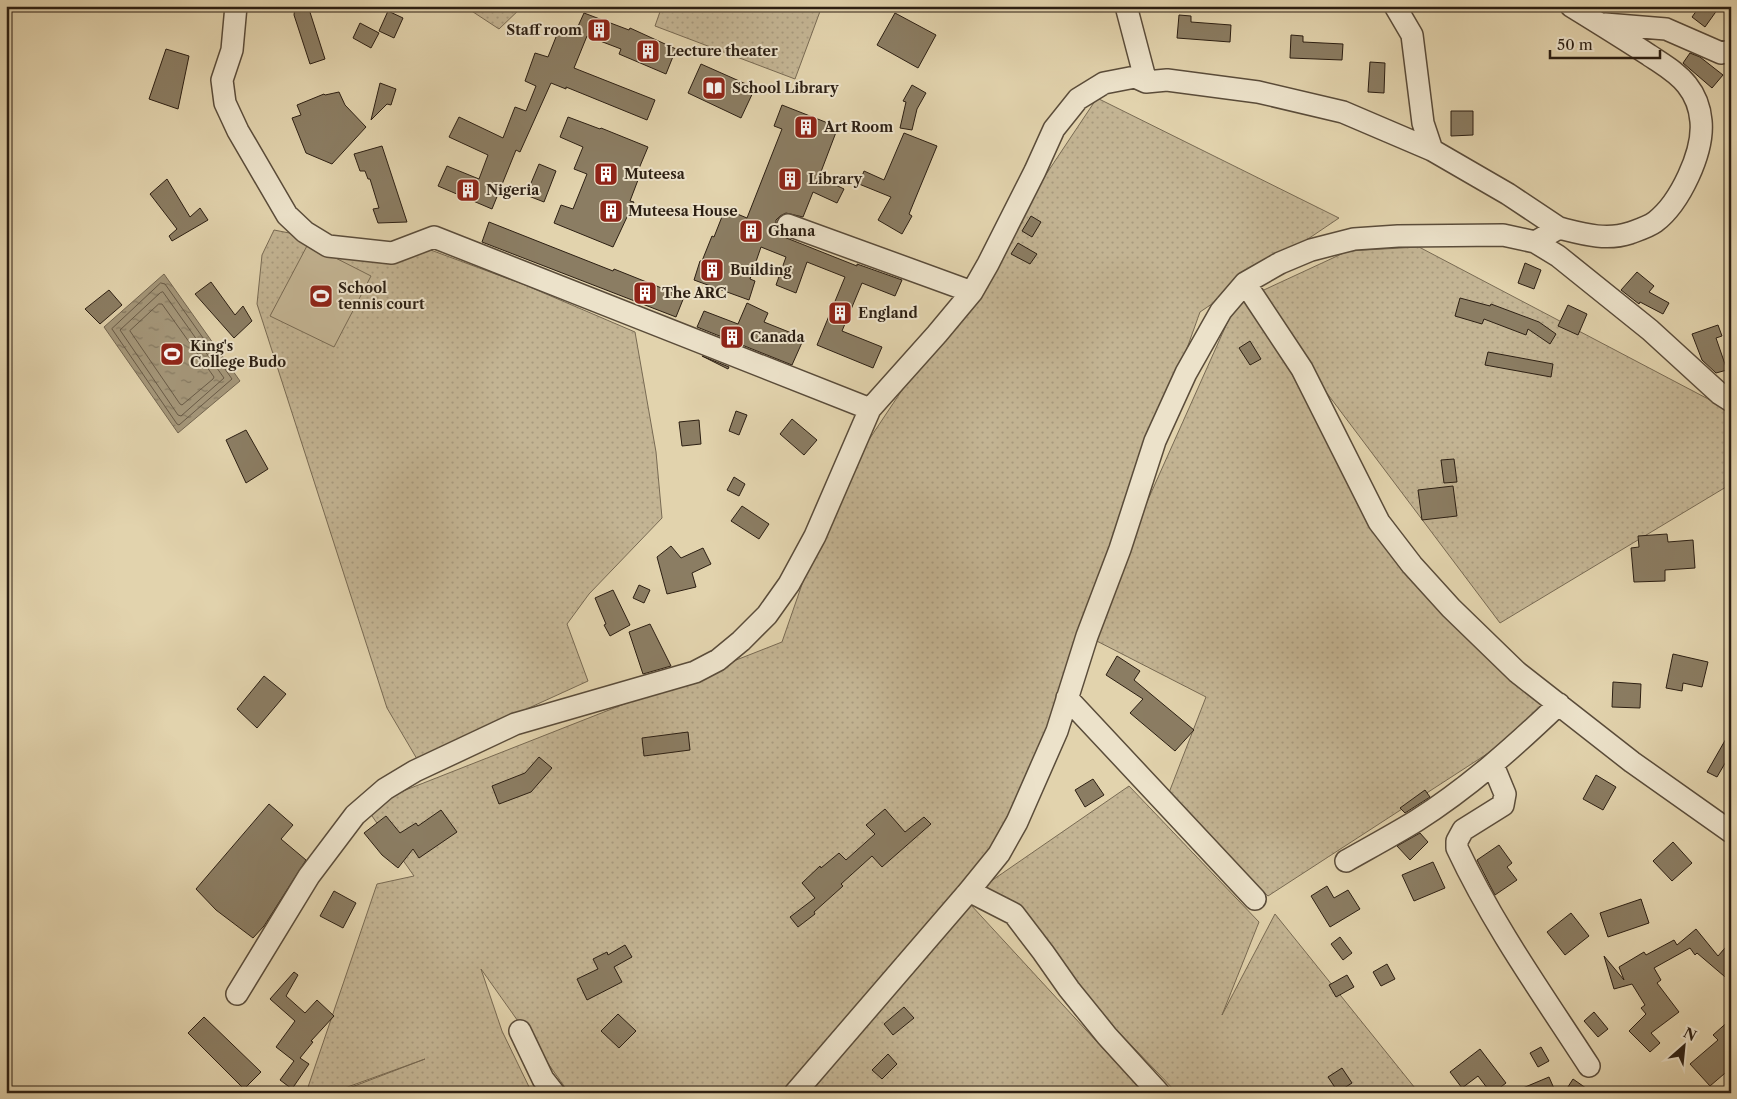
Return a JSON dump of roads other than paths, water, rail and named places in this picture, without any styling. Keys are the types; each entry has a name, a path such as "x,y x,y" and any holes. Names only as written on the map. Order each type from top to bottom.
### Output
{"street":[{"path":"236,6 232,50 222,80 225,103 238,131 287,214 305,232 328,246 392,253 434,237 870,409"},
{"path":"1126,6 1146,82"},
{"path":"1395,6 1412,35 1423,123 1432,150"},
{"path":"237,994 309,876 355,815 385,789 415,771 515,724 695,672 718,660 741,641 767,615 789,584 815,536 870,409 972,292 1036,171 1054,129 1078,99 1104,83 1135,77 1146,82 1166,80 1258,92 1343,112 1432,150 1508,194 1559,228 1591,236 1608,237 1629,233 1654,222 1673,202 1687,179 1696,157 1701,120 1696,101 1688,86 1674,72 1571,6"},
{"path":"1599,23 1666,29 1721,53 1731,51"},
{"path":"788,225 972,292"},
{"path":"1535,242 1559,228"},
{"path":"796,1093 969,891 999,854 1017,822 1057,731 1086,636 1120,548 1155,441 1186,373 1222,310 1245,283 1280,263 1311,250 1354,239 1398,236 1503,235 1535,242 1558,256 1650,330 1720,394 1731,401"},
{"path":"1245,283 1302,369 1379,522 1412,565 1451,608 1517,672 1632,762 1731,832"},
{"path":"1067,698 1255,899"},
{"path":"1346,861 1416,821 1493,765 1559,704"},
{"path":"1493,765 1504,794 1503,804 1463,830 1456,841 1457,848 1476,888 1503,934 1589,1066"},
{"path":"969,891 1014,914 1069,989 1107,1036 1159,1093"},
{"path":"520,1031 543,1079 554,1093"}],"water":[{"name":"King's College Budo","path":"164,274 240,381 178,433 104,327"}],"place":[{"name":"Staff room","path":"599,30"},
{"name":"Lecture theater","path":"648,51"},
{"name":"School Library","path":"714,88"},
{"name":"Art Room","path":"806,127"},
{"name":"Muteesa","path":"606,174"},
{"name":"Library","path":"790,179"},
{"name":"Nigeria","path":"468,190"},
{"name":"Muteesa House","path":"611,211"},
{"name":"Ghana","path":"751,231"},
{"name":"Building","path":"712,270"},
{"name":"The ARC","path":"645,293"},
{"name":"School tennis court","path":"321,296"},
{"name":"England","path":"840,313"},
{"name":"Canada","path":"732,337"},
{"name":"King's College Budo","path":"172,354"}]}
